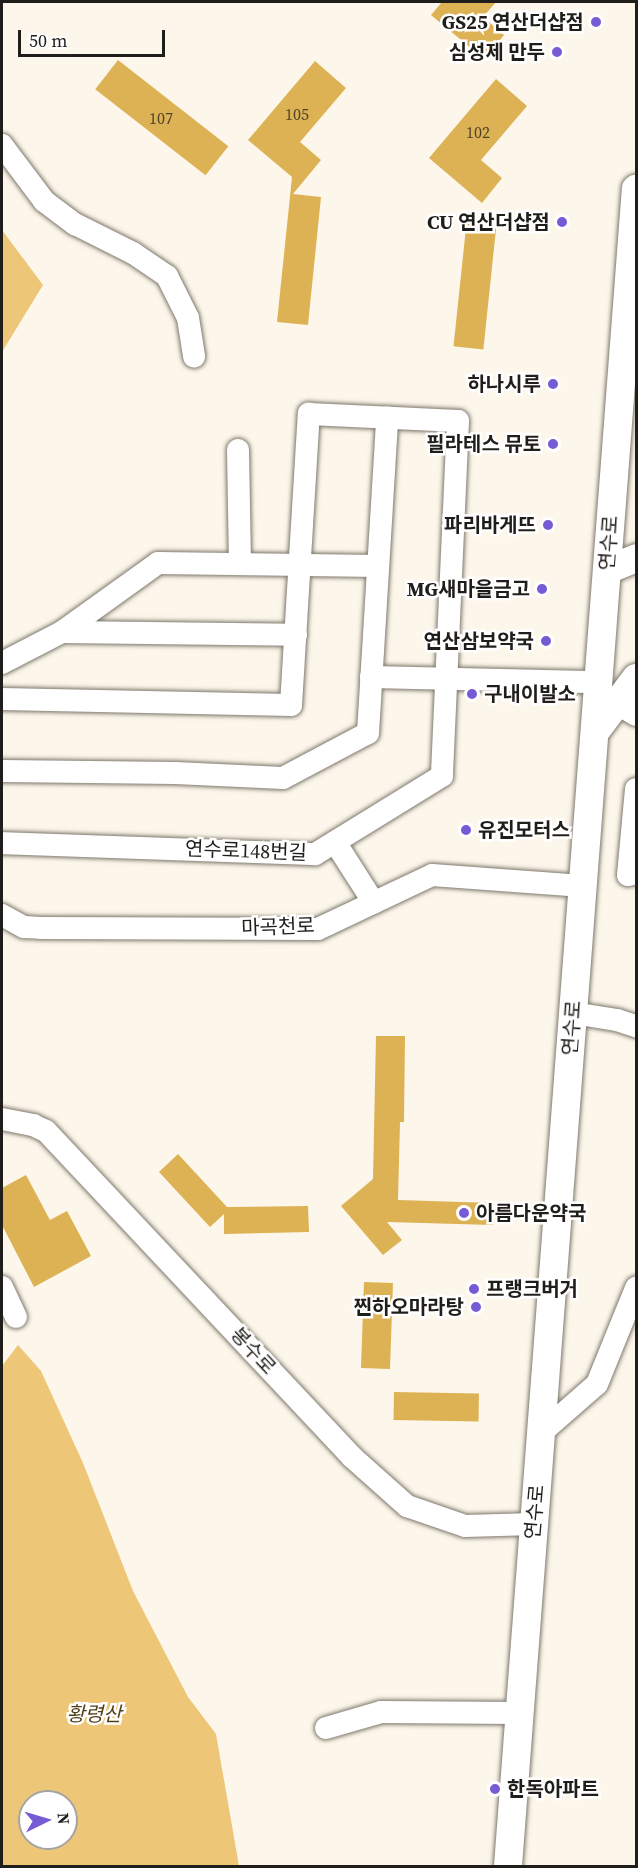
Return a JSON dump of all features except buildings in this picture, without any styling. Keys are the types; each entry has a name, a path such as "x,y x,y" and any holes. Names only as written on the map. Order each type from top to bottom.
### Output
{"main road":[{"name":"연수로","path":"508,1866 595,732 617,700 607,570 636,189"},
{"path":"623,369 636,396"},
{"path":"607,570 636,558"},
{"path":"617,700 636,678"}],"street":[{"path":"2,145 44,201 75,224 133,253 167,276 188,318 194,357"},
{"name":"연수로148번길","path":"2,699 291,705 309,414 458,421 442,776 315,854 2,843"},
{"path":"2,771 175,773 283,778 368,733 387,418"},
{"path":"238,450 240,564"},
{"path":"2,663 62,632 158,563 378,566"},
{"path":"62,632 296,635"},
{"path":"371,677 447,679 617,700"},
{"path":"632,874 636,789"},
{"path":"335,842 374,903"},
{"name":"마곡천로","path":"2,915 24,927 41,928 318,929 432,875 583,886"},
{"path":"573,1013 617,1020 636,1026"},
{"name":"봉수로","path":"2,1119 33,1125 46,1131 352,1456 407,1506 465,1526 534,1524"},
{"path":"2,1287 16,1317"},
{"path":"541,1433 597,1384 636,1288"},
{"path":"326,1728 381,1712 519,1713"}],"green space":[{"path":"2,230 43,285 2,352"},
{"name":"황령산","path":"18,1345 41,1371 83,1463 133,1591 188,1697 216,1734 239,1866 2,1866 2,1366"}],"place":[{"name":"GS25 연산더샵점","path":"596,22"},
{"name":"심성제 만두","path":"557,52"},
{"name":"CU 연산더샵점","path":"562,222"},
{"name":"하나시루","path":"553,384"},
{"name":"필라테스 뮤토","path":"553,444"},
{"name":"파리바게뜨","path":"548,525"},
{"name":"MG새마을금고","path":"542,589"},
{"name":"연산삼보약국","path":"546,641"},
{"name":"구내이발소","path":"472,694"},
{"name":"유진모터스","path":"466,830"},
{"name":"아름다운약국","path":"464,1213"},
{"name":"프랭크버거","path":"474,1289"},
{"name":"찐하오마라탕","path":"476,1307"},
{"name":"한독아파트","path":"495,1789"}]}
